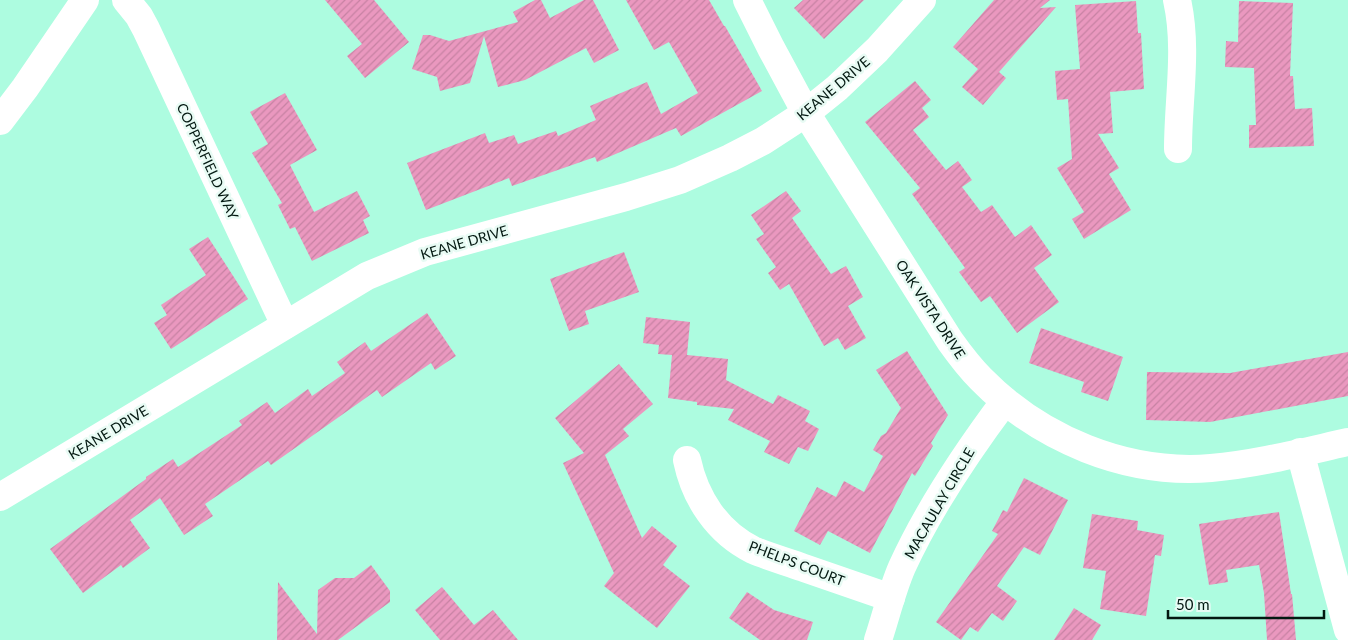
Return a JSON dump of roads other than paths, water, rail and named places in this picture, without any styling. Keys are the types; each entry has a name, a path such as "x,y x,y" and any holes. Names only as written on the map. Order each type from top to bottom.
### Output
{"street":[{"path":"0,121 85,0"},
{"name":"COPPERFIELD WAY","path":"126,0 146,29 285,326"},
{"name":"OAK VISTA DRIVE","path":"748,0 771,48 806,112 950,342 981,379 1005,401 1045,430 1072,443 1116,459 1146,465 1176,468 1209,468 1239,465 1348,442"},
{"name":"KEANE DRIVE","path":"0,497 367,276 425,252 626,197 680,180 730,158 763,140 806,112 837,88 877,50 922,0"},
{"path":"1177,0 1182,30 1178,149"},
{"name":"MACAULAY CIRCLE","path":"878,640 902,568 926,520 971,447 1005,401"},
{"path":"1300,452 1348,630"},
{"name":"PHELPS COURT","path":"687,460 701,500 728,534 753,550 891,598"}]}
